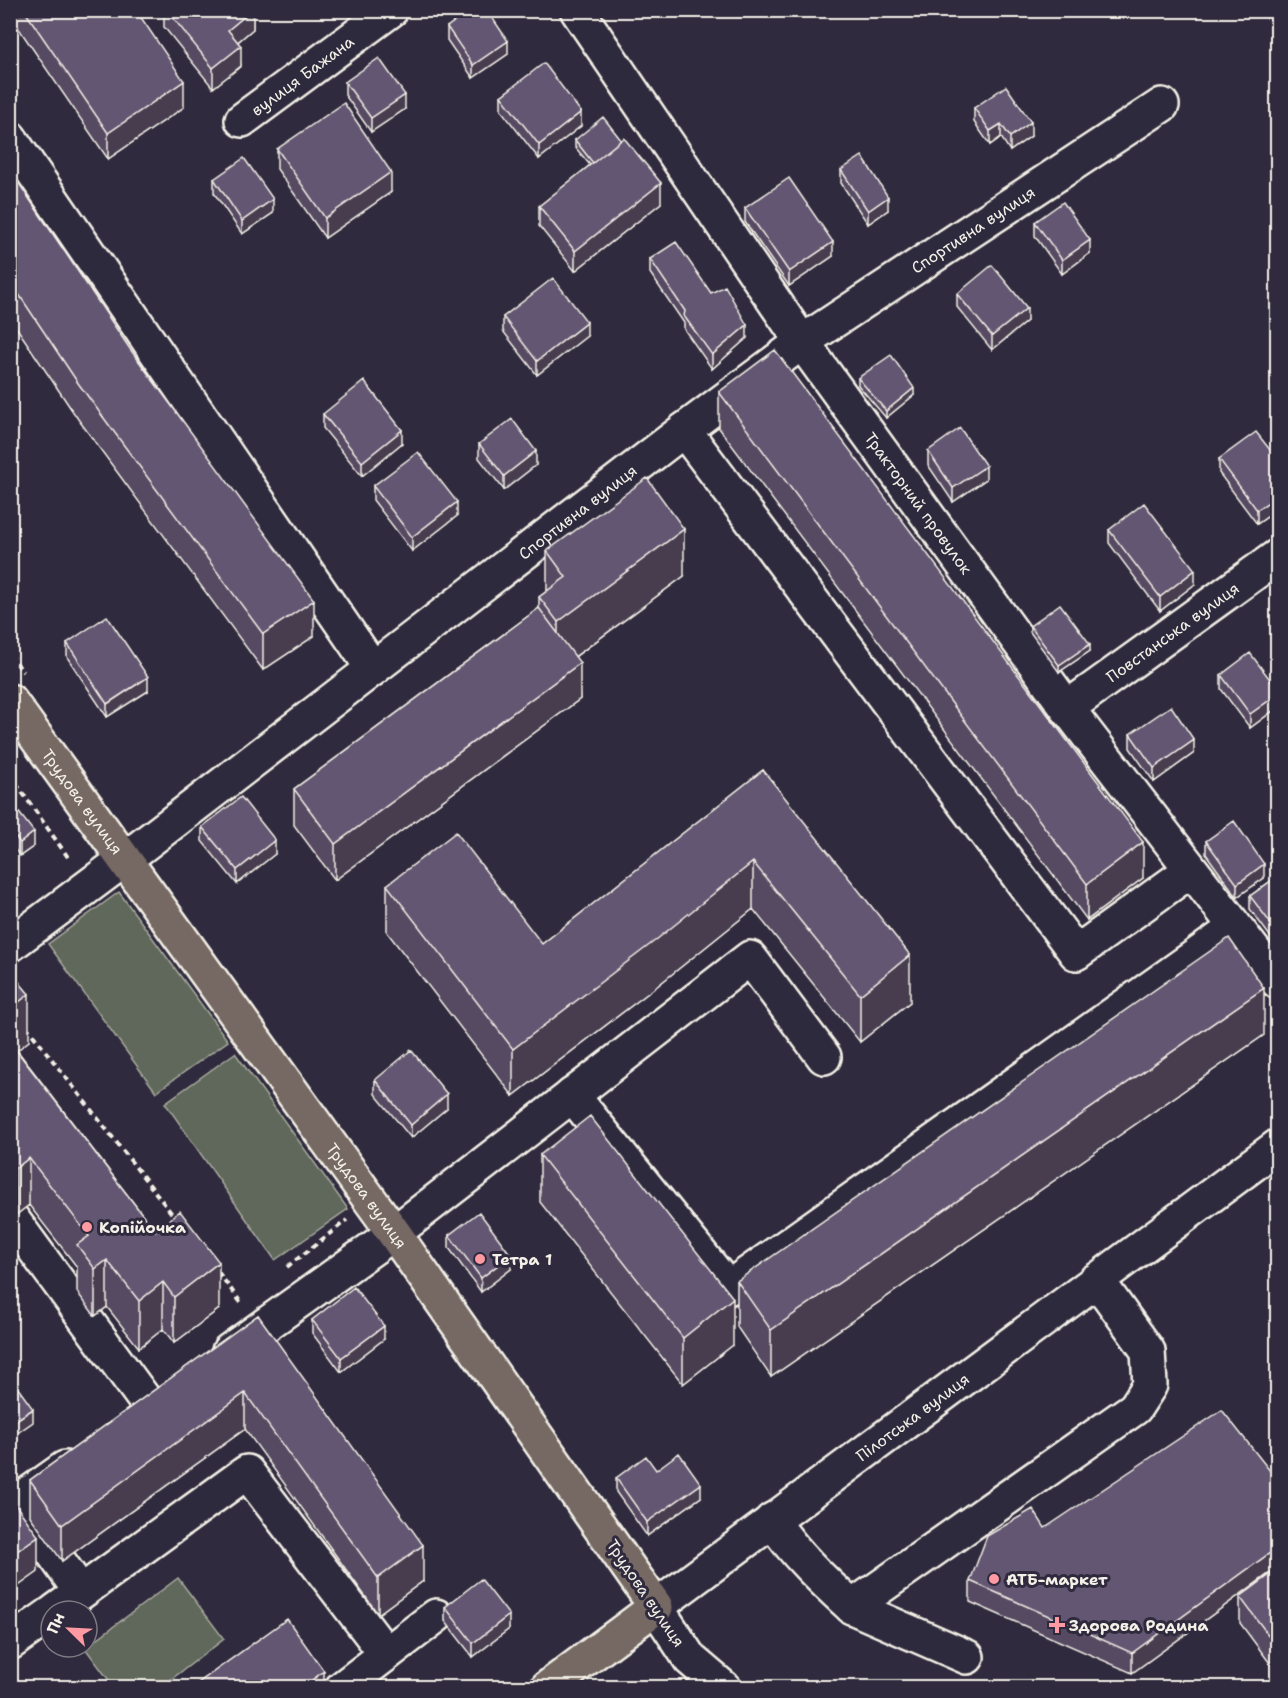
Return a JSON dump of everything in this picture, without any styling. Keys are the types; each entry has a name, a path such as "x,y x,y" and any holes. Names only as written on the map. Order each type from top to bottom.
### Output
{"main road":[{"name":"Трудова вулиця","path":"10,701 394,1233 656,1606"},
{"name":"Пілотська вулиця","path":"547,1688 656,1606"}],"street":[{"name":"вулиця Бажана","path":"242,120 391,10"},
{"name":"Тракторний провулок","path":"577,10 802,342 1067,708 1278,982"},
{"name":"Спортивна вулиця","path":"10,945 802,342 1162,105"},
{"path":"10,138 373,669"},
{"path":"684,430 1076,953 1191,870"},
{"name":"Повстанська вулиця","path":"1067,708 1278,556"},
{"path":"572,1095 728,1288 1235,928"},
{"path":"206,1368 394,1233 750,958 824,1057"},
{"name":"Пілотська вулиця","path":"656,1606 1278,1146"},
{"path":"10,1216 150,1407"},
{"path":"852,1606 1135,1408 1150,1385 1149,1351 1095,1281"},
{"path":"122,1427 178,1387"},
{"path":"80,1591 14,1505 93,1448"},
{"path":"70,1599 247,1472 386,1654"},
{"path":"772,1521 818,1577 852,1606 967,1657"},
{"name":"Трудова вулиця","path":"656,1606 690,1659 724,1688"},
{"path":"328,1685 386,1654 436,1616"},
{"path":"10,1643 39,1622"}],"path":[{"path":"10,775 74,865"},
{"path":"25,1025 176,1219"},
{"path":"278,1273 353,1215"},
{"path":"212,1266 261,1328"}],"green space":[{"path":"119,892 228,1041 156,1092 48,944"},
{"path":"235,1053 348,1209 275,1260 165,1103"},
{"path":"178,1578 224,1639 161,1687 114,1687 93,1659 99,1659 99,1637"}],"building":[{"path":"24,10 136,10 184,81 108,133"},
{"path":"167,10 252,10 228,30 241,46 213,68"},
{"path":"470,10 487,10 508,41 473,65 447,27"},
{"path":"379,58 405,95 371,118 345,82"},
{"path":"544,63 581,112 539,145 501,96"},
{"path":"1006,86 1031,122 1010,137 1001,124 990,131 974,108"},
{"path":"344,103 391,172 325,218 277,149"},
{"path":"603,117 621,140 593,163 575,140"},
{"path":"624,138 661,183 575,251 539,206"},
{"path":"862,156 888,197 868,211 841,170"},
{"path":"244,158 273,199 242,221 214,179"},
{"path":"10,170 130,349 314,600 263,634 78,383 10,281"},
{"path":"789,178 833,242 789,272 745,208"},
{"path":"1063,202 1090,240 1062,260 1035,222"},
{"path":"676,242 711,293 725,286 747,325 712,355 684,316 685,311 650,259"},
{"path":"992,265 1027,308 992,336 957,294"},
{"path":"553,278 587,322 537,361 503,317"},
{"path":"775,350 1143,842 1087,884 719,392"},
{"path":"891,355 914,388 886,411 858,378"},
{"path":"364,381 402,430 362,462 323,414"},
{"path":"512,419 536,451 504,476 479,444"},
{"path":"960,428 986,466 953,488 928,451"},
{"path":"1256,432 1278,460 1278,495 1257,510 1219,459"},
{"path":"418,452 457,502 412,537 373,486"},
{"path":"647,478 684,529 558,622 539,597 566,577 547,551"},
{"path":"1144,503 1195,570 1160,597 1109,530"},
{"path":"1060,604 1090,644 1059,665 1030,626"},
{"path":"539,608 580,663 335,844 294,789"},
{"path":"107,616 148,677 107,704 67,643"},
{"path":"1250,653 1278,690 1278,694 1250,714 1221,675"},
{"path":"1171,706 1194,740 1154,768 1130,734"},
{"path":"763,770 910,955 860,995 753,862 656,940 513,1049 387,885 456,832 542,944"},
{"path":"241,797 275,840 237,870 202,827"},
{"path":"10,801 34,832 20,843 10,832"},
{"path":"1234,821 1264,864 1237,884 1206,841"},
{"path":"1278,876 1278,933 1250,896"},
{"path":"1229,938 1264,988 771,1330 737,1281"},
{"path":"10,971 29,994 10,1009"},
{"path":"10,1042 155,1231 180,1211 219,1262 174,1297 163,1282 139,1301 107,1260 95,1269 77,1245 89,1236 29,1158 16,1168 10,1161 10,1141 15,1138 10,1133"},
{"path":"411,1050 447,1094 411,1125 375,1080"},
{"path":"590,1116 733,1298 683,1338 540,1155"},
{"name":"Тетра 1","path":"479,1212 511,1255 481,1278 449,1235"},
{"path":"354,1287 384,1326 341,1358 312,1320"},
{"path":"258,1315 423,1545 378,1578 245,1393 62,1525 30,1480"},
{"path":"10,1377 33,1409 10,1424"},
{"path":"1222,1410 1278,1481 1278,1547 1132,1653 970,1581 987,1536 1033,1509 1045,1528"},
{"path":"679,1453 701,1484 647,1522 616,1478 646,1456 656,1470"},
{"path":"10,1497 38,1536 10,1556"},
{"path":"1278,1569 1278,1648 1240,1597"},
{"path":"481,1579 509,1615 473,1643 445,1607"},
{"path":"287,1619 324,1671 301,1688 191,1688"}],"place":[{"name":"Копійочка","path":"87,1227"},
{"name":"Тетра 1","path":"480,1259"},
{"name":"АТБ-маркет","path":"994,1579"},
{"name":"Здорова Родина","path":"1057,1625"}]}
